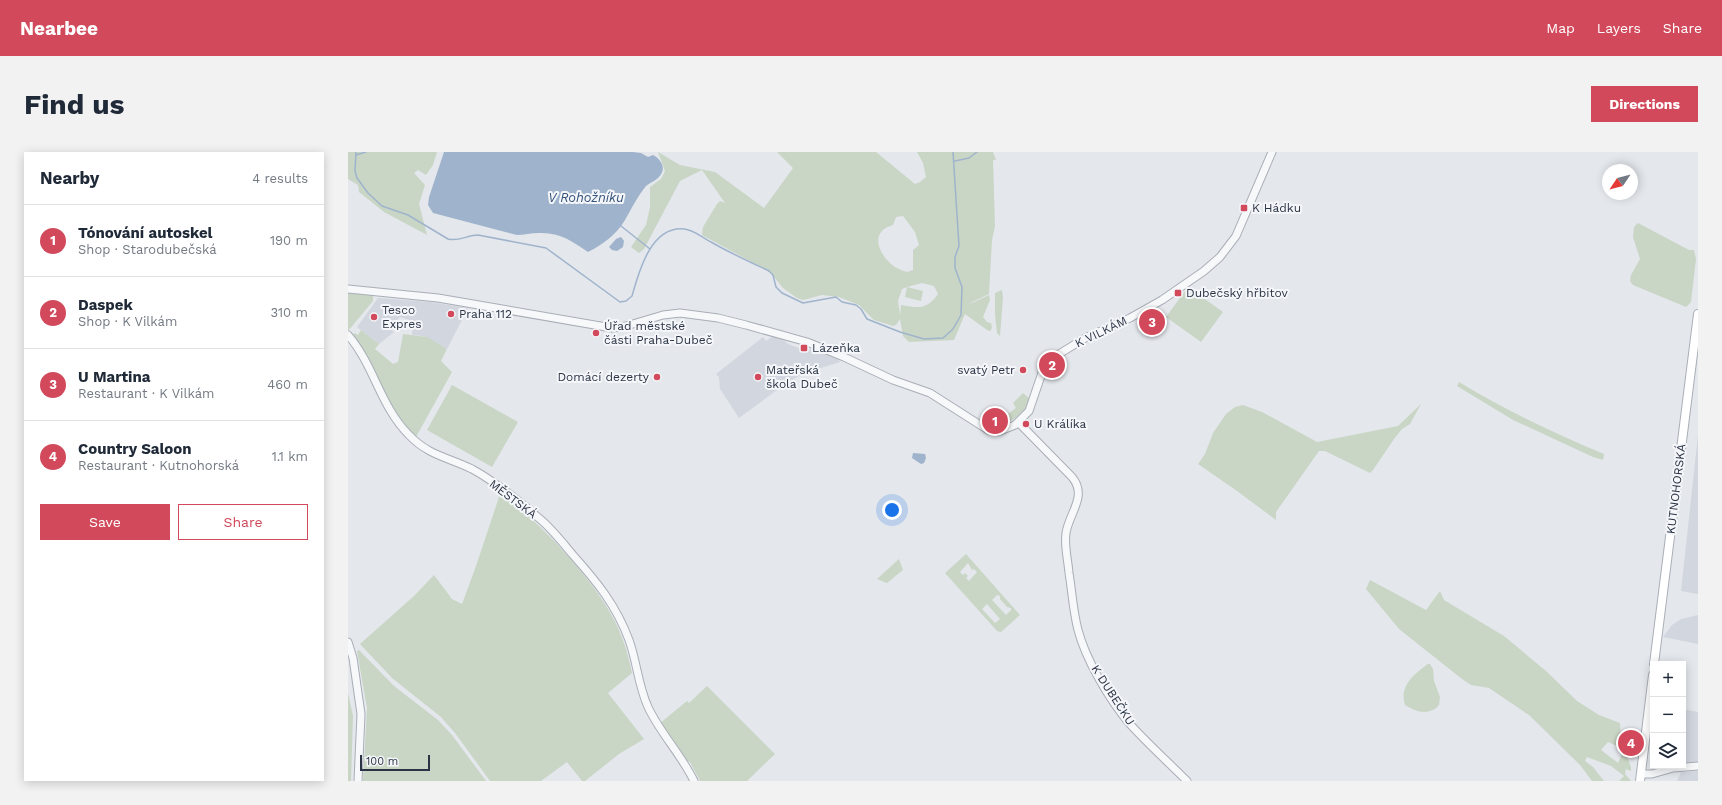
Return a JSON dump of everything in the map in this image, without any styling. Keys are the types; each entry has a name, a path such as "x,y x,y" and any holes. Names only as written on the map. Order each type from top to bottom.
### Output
{"main road":[{"name":"KUTNOHORSKÁ","path":"1654,661 1698,314"},
{"path":"1640,778 1650,697"}],"street":[{"name":"K VILKÁM","path":"1018,422 1031,408 1045,366 1051,359 1085,338 1130,318 1162,300 1211,265 1226,250 1236,236 1272,152"},
{"path":"348,289 433,297 612,328 680,313 718,318 789,337 844,357 893,380 930,393 988,430 1000,431 1011,427 1018,422"},
{"name":"MĚSTSKÁ","path":"348,335 360,351 390,410 408,435 429,452 467,467 483,476 531,511 550,528 597,583 612,603 623,626 633,652 643,695 656,723 683,761 694,781"},
{"name":"K DUBEČKU","path":"1018,422 1077,482 1079,488 1079,495 1069,523 1065,541 1074,614 1078,630 1088,656 1120,710 1134,727 1187,781"},
{"path":"348,642 352,658 361,727 358,781"},
{"path":"1640,778 1673,768 1698,766"}],"shaded area":[{"path":"378,298 430,302 468,308 447,349 423,336 412,335 413,321 400,317 390,328 394,332 379,344 357,327"},
{"name":"Mateřská škola Dubeč","path":"773,336 804,350 814,349 839,360 840,362 805,373 788,382 739,418 720,389 719,377 716,374 763,337 766,341"},
{"path":"1698,435 1698,594 1681,591"},
{"path":"1698,615 1698,644 1663,637 1672,625 1681,619"},
{"path":"1686,710 1698,712 1698,762 1686,763"},
{"path":"1698,771 1698,781 1677,781 1681,772"}],"green space":[{"path":"348,152 437,152 433,165 426,175 418,170 414,173 425,185 419,204 427,235 384,212 359,192 358,185 348,179"},
{"path":"658,152 680,165 715,172 764,208 793,168 777,152 876,152 915,184 926,177 923,163 917,152 993,152 996,160 993,160 995,226 992,240 989,294 968,304 989,295 990,300 983,317 987,322 991,323 992,328 990,331 987,330 965,314 954,340 909,342 903,336 900,319 896,325 893,326 874,320 859,305 839,297 822,295 803,300 797,298 783,288 770,272 702,235 703,227 717,204 720,201 725,203 702,170 680,181 644,249 639,253 631,247 646,225 650,207 650,187 661,179 665,171","holes":["903,216 915,232 919,245 913,250 913,270 907,272 895,267 884,257 878,238 885,228 893,225 896,217","922,283 934,286 938,294 930,303 922,307 901,305 900,315 898,301 902,289"]},
{"path":"1638,223 1689,250 1694,250 1696,259 1691,302 1686,307 1633,285 1630,281 1631,275 1640,259 1633,237 1634,227"},
{"path":"907,287 923,291 921,301 905,297"},
{"path":"1188,287 1223,312 1201,342 1166,317"},
{"path":"1002,290 1003,298 1000,336 997,333 995,293"},
{"path":"348,292 373,294 373,301 348,331"},
{"path":"361,330 379,344 375,349 393,364 398,362 403,334 427,337 447,349 441,361 452,372 416,437 397,413 361,347 352,335 355,333 358,335"},
{"path":"1459,382 1530,421 1604,454 1603,460 1593,457 1513,420 1457,386"},
{"path":"452,385 518,422 492,467 427,430"},
{"path":"1023,393 1030,399 1020,415 993,428 989,427 1016,408 1013,403"},
{"path":"1421,404 1410,424 1402,429 1370,473 1325,451 1319,451 1276,512 1276,520 1198,464 1205,454 1213,433 1226,414 1235,407 1243,405 1262,412 1317,442 1398,426"},
{"path":"500,494 530,518 548,535 566,553 585,576 603,601 618,627 628,656 632,673 608,693 644,739 619,754 585,781 582,781 567,762 541,781 490,781 455,733 441,717 392,678 360,644 414,596 434,575 452,599 462,604"},
{"path":"966,554 1020,615 1001,632 997,631 945,573","holes":["968,563 972,570 974,569 977,572 969,581 966,578 968,576 965,573 963,575 960,572","997,595 1000,596 1000,599 1007,607 1011,608 1011,610 1006,615 992,600","987,604 1000,619 995,623 982,609"]},
{"path":"899,559 903,570 887,583 877,579"},
{"path":"1370,580 1426,610 1440,591 1444,600 1504,636 1546,671 1577,701 1599,715 1620,723 1621,741 1631,767 1631,771 1626,769 1625,774 1631,781 1619,781 1624,776 1611,766 1587,757 1585,761 1593,767 1604,781 1592,781 1580,765 1529,715 1489,688 1471,685 1462,679 1399,629 1366,589","holes":["1608,742 1624,749 1618,763 1601,750"]},
{"path":"359,650 394,686 438,720 452,735 486,781 363,781 367,708 357,651"},
{"path":"1430,664 1433,669 1434,681 1440,697 1439,705 1431,711 1420,712 1405,705 1404,692 1413,676"},
{"path":"707,686 775,754 747,781 700,781 690,762 686,761 659,724 687,701 689,703"},
{"path":"348,693 353,716 351,781 348,781"}],"water":[{"name":"V Rohožníku","path":"444,152 633,152 641,153 648,157 653,155 655,156 661,162 663,169 659,177 646,186 637,198 618,230 599,246 588,252 571,241 553,234 539,233 517,235 433,213 428,205 429,197"},
{"path":"621,237 624,241 623,247 617,251 612,250 609,247 616,239"},
{"path":"913,453 925,454 926,458 924,463 921,464 912,458"}],"waterway":[{"path":"356,152 355,171 357,178 368,193 382,206 408,215 448,239 456,240 478,235 546,248 620,302 626,301 632,296 643,263 655,242 663,235 673,230 684,229 695,232 725,250 769,271 773,275 776,287 782,293 803,303 836,297 842,302 856,305 861,309 867,319 900,332 924,339 943,338 953,329 961,315 962,287 955,268 955,257 959,246 953,152"},
{"path":"356,155 366,152"},
{"path":"955,161 969,158 977,152"},
{"path":"621,226 650,249"}],"place":[{"name":"K Hádku","path":"1244,208"},
{"name":"Dubečský hřbitov","path":"1178,293"},
{"name":"Praha 112","path":"451,314"},
{"name":"Tesco Expres","path":"374,317"},
{"name":"U Martina","path":"1152,322"},
{"name":"Úřad městské části Praha-Dubeč","path":"596,333"},
{"name":"Lázeňka","path":"804,348"},
{"name":"Daspek","path":"1052,365"},
{"name":"svatý Petr","path":"1023,370"},
{"name":"Domácí dezerty","path":"657,377"},
{"name":"Mateřská škola Dubeč","path":"758,377"},
{"name":"Tónování autoskel","path":"995,421"},
{"name":"U Králíka","path":"1026,424"},
{"name":"Country Saloon","path":"1631,743"}]}
